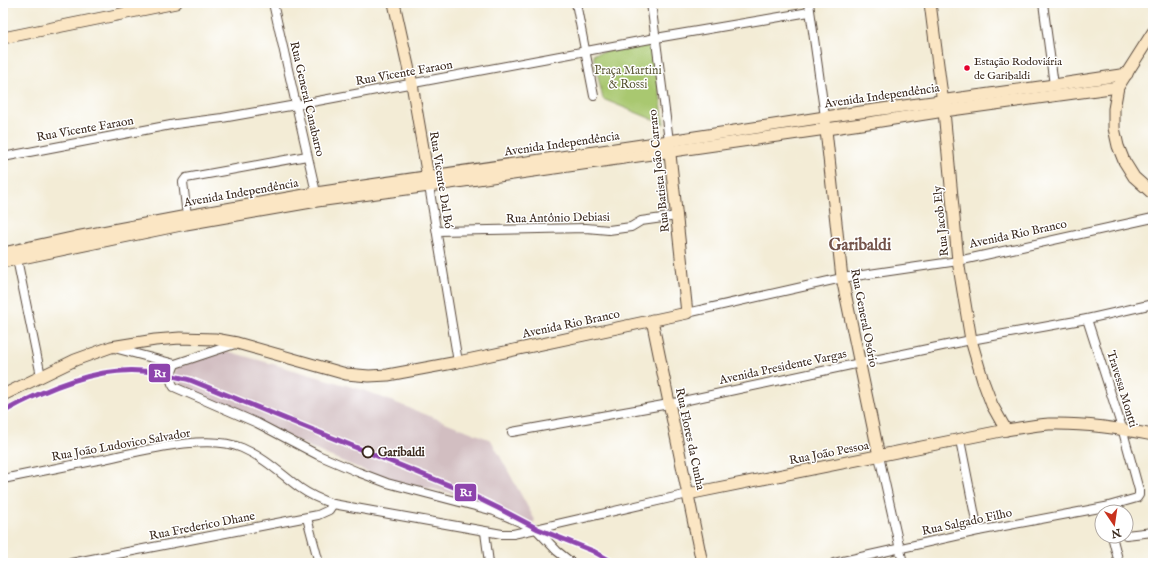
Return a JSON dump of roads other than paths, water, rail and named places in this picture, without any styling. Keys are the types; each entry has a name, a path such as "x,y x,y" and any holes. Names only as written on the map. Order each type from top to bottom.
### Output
{"main road":[{"path":"3,38 176,3"},
{"name":"Rua Vicente Dal Bó","path":"394,3 412,84 428,181"},
{"name":"Rua Jacob Ely","path":"930,3 943,106 958,261 971,340 985,387 992,405 1006,430"},
{"path":"1153,32 1118,87 1114,109 1114,128 1118,146 1124,161 1134,177 1153,194"},
{"name":"Avenida Independência","path":"3,253 76,237 187,216 669,146 826,129 1054,85 1127,74"},
{"name":"Avenida Independência","path":"669,146 825,117 1118,87"},
{"name":"Rua General Osório","path":"825,117 842,278 879,456"},
{"name":"Rua Batista João Carraro","path":"669,146 687,313"},
{"name":"Avenida Independência","path":"3,262 316,197"},
{"name":"Avenida Rio Branco","path":"7,393 75,360 111,347 155,340 180,338 216,339 238,343 346,374 369,376 388,375 458,362 687,313"},
{"name":"Rua Flores da Cunha","path":"652,320 702,563"},
{"path":"3,383 7,393"},
{"name":"Rua João Pessoa","path":"688,494 1006,430 1047,424 1122,428 1153,435"}],"street":[{"name":"Rua General Canabarro","path":"273,3 316,197"},
{"path":"576,3 594,96"},
{"name":"Rua Batista João Carraro","path":"651,3 669,146"},
{"name":"Rua General Osório","path":"809,3 809,12 825,117"},
{"path":"1044,3 1054,85"},
{"name":"Rua Vicente Faraon","path":"3,157 176,124 222,118 296,105 656,38 809,12"},
{"path":"187,216 183,182 186,178 307,156"},
{"name":"Rua Vicente Dal Bó","path":"428,181 458,362"},
{"name":"Rua Antônio Debiasi","path":"437,232 586,228 610,230 632,227 641,221 677,216"},
{"name":"Avenida Rio Branco","path":"687,313 842,278 958,261 1153,218"},
{"path":"17,259 41,376"},
{"name":"Avenida Presidente Vargas","path":"512,432 669,404 860,362 1153,304"},
{"name":"Travessa Montti","path":"1087,318 1122,428 1139,490"},
{"path":"111,347 175,364 238,343"},
{"path":"175,364 170,380 174,387 257,422 318,455 387,483 494,511 536,529 557,551 572,563"},
{"path":"960,440 978,531"},
{"name":"Rua João Ludovico Salvador","path":"3,479 162,447 211,442 241,448 260,457 301,488 321,500 333,504 485,532 512,534"},
{"name":"Rua General Osório","path":"879,456 903,563"},
{"name":"Rua Salgado Filho","path":"1121,504 1137,498 1139,495 1139,490"},
{"name":"Rua João Pessoa","path":"512,534 688,494"},
{"name":"Rua Frederico Dhane","path":"71,563 318,516 329,510 333,504"},
{"name":"Rua Salgado Filho","path":"834,563 978,531 1094,512"},
{"path":"307,518 319,563"},
{"path":"485,532 489,563"},
{"path":"1134,534 1153,532"},
{"path":"1114,544 1119,563"}],"place":[{"name":"Estação Rodoviária de Garibaldi","path":"967,68"},
{"name":"Garibaldi","path":"368,452"}],"district":[{"name":"Garibaldi","path":"860,246"}],"park label":[{"name":"Praça Martini & Rossi","path":"628,77"}]}
